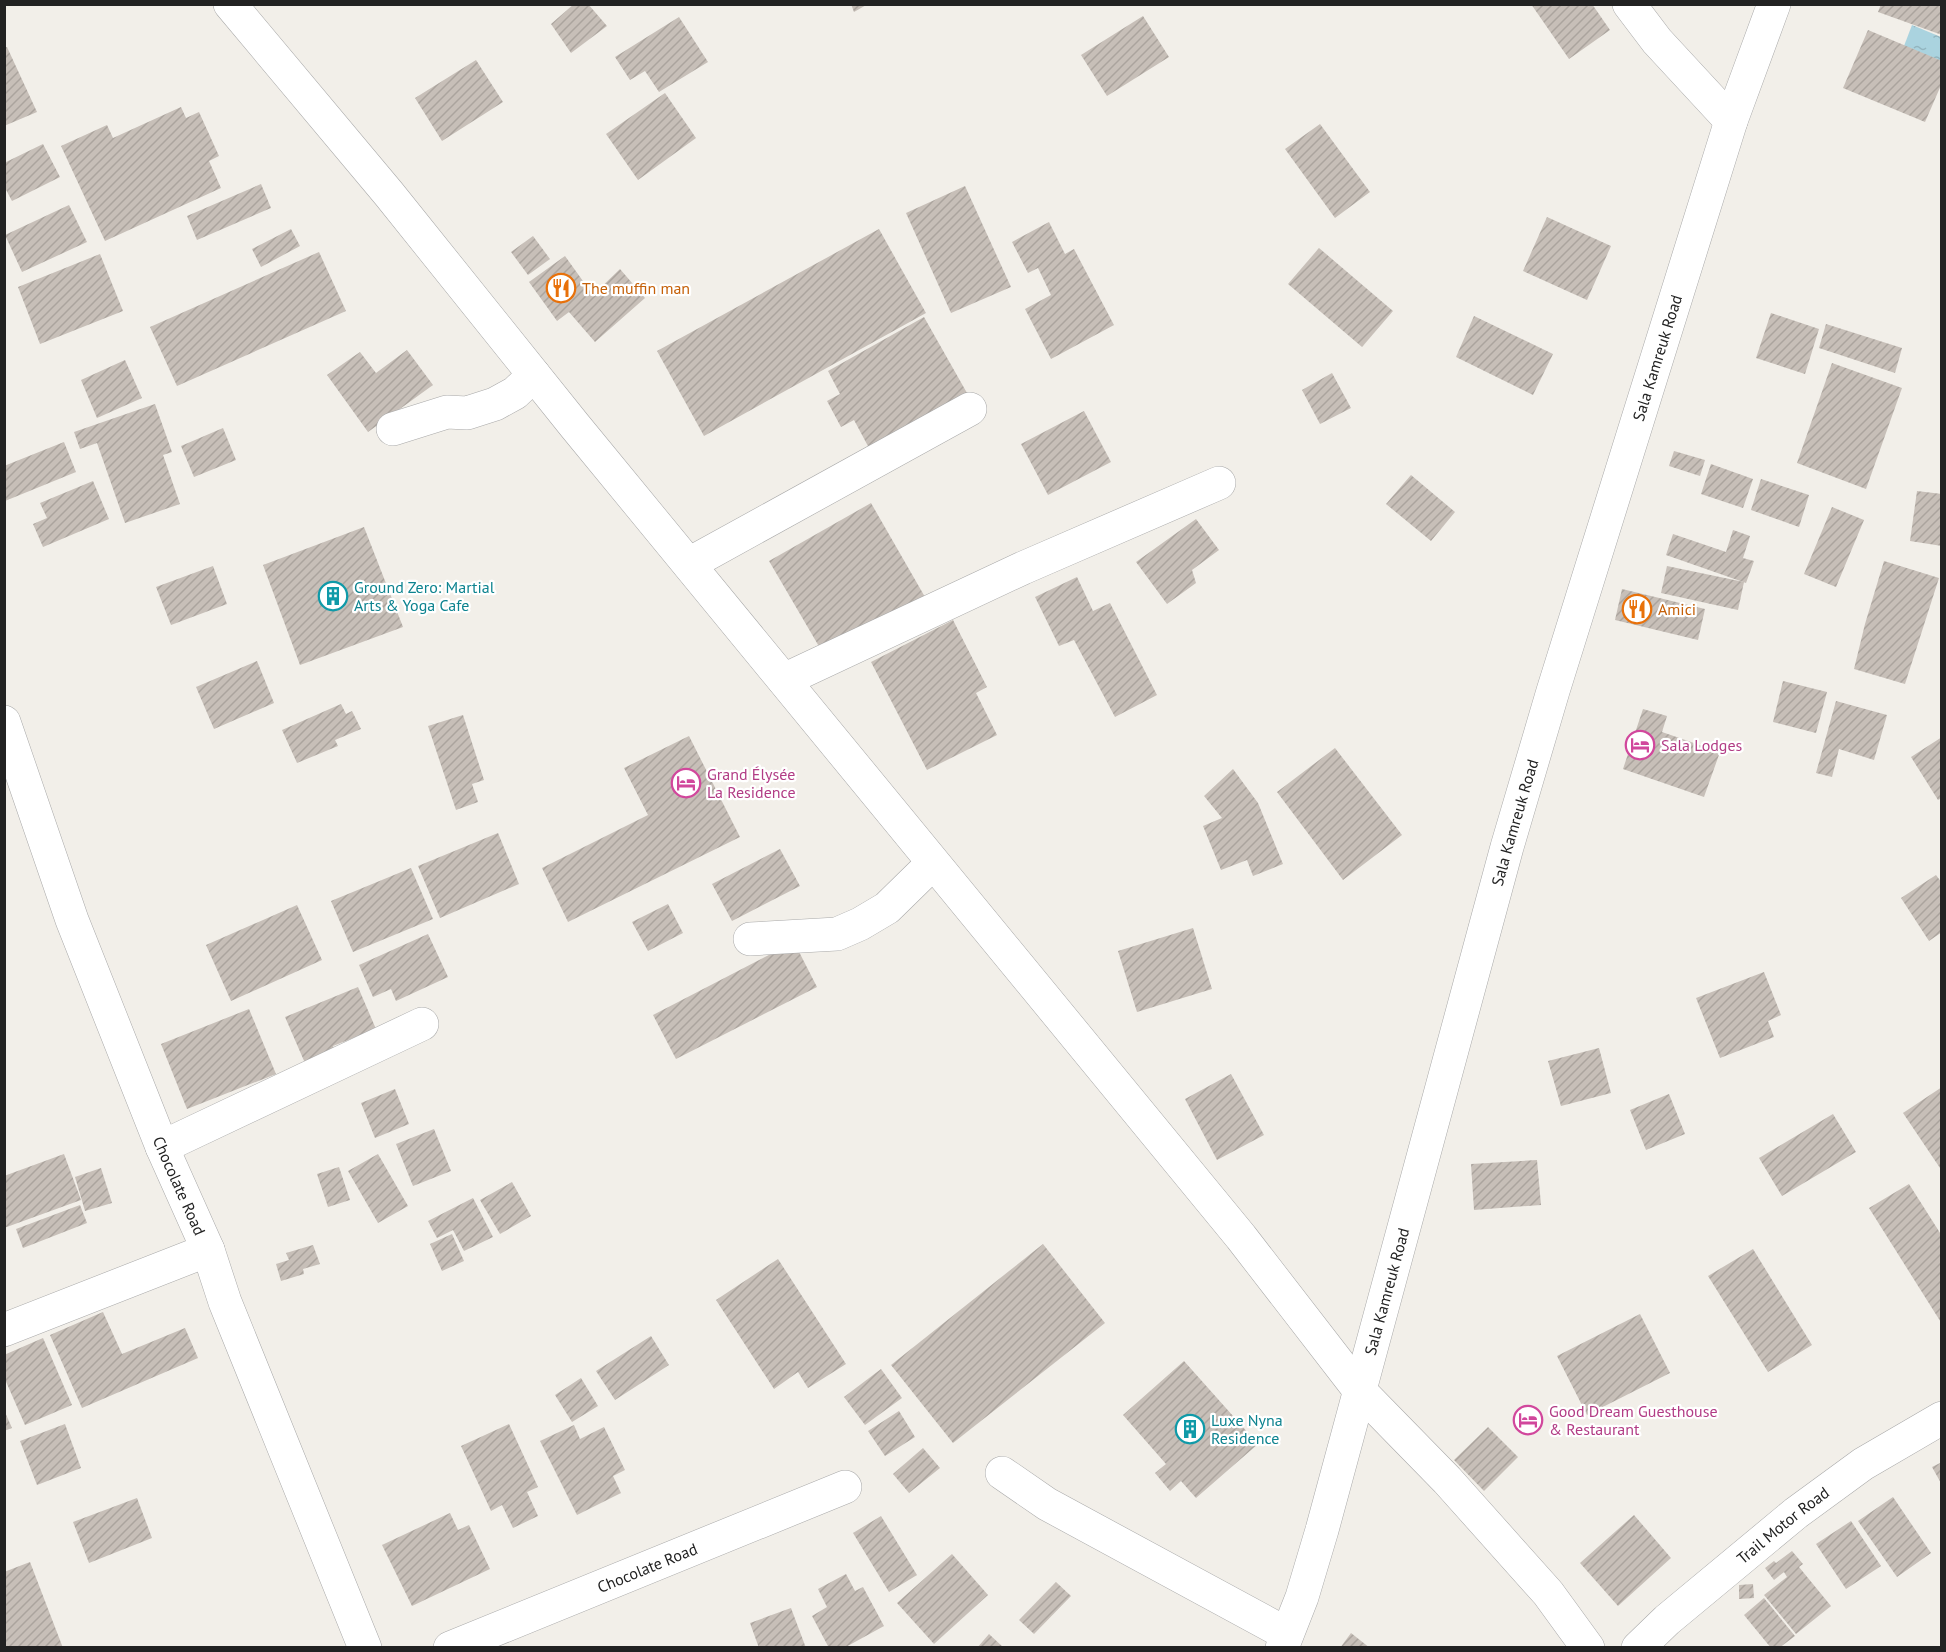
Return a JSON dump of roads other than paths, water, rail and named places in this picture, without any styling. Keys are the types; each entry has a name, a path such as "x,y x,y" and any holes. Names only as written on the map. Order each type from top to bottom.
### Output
{"street":[{"path":"230,4 389,194 688,564 1241,1237 1360,1391 1446,1480 1548,1593 1588,1647"},
{"path":"1629,4 1657,41 1731,121"},
{"name":"Sala Kamreuk Road","path":"1284,1641 1302,1597 1507,847 1540,735 1731,121 1774,4"},
{"path":"393,429 447,412 467,413 495,404 514,393 534,375"},
{"path":"688,564 970,409"},
{"path":"784,680 1023,568 1219,483"},
{"name":"Chocolate Road","path":"4,722 72,920 162,1148 208,1250 225,1302 365,1647"},
{"path":"750,939 837,934 887,908 933,863"},
{"path":"162,1148 422,1024"},
{"path":"4,1330 208,1250"},
{"name":"Trail Motor Road","path":"1638,1647 1667,1620 1796,1514 1863,1464 1941,1418"},
{"path":"1002,1473 1047,1504 1284,1641"},
{"name":"Chocolate Road","path":"450,1647 845,1487"}],"water":[{"path":"1912,25 1941,37 1941,61 1904,46"}],"place":[{"name":"The muffin man","path":"561,288"},
{"name":"Ground Zero: Martial Arts & Yoga Cafe","path":"333,596"},
{"name":"Amici","path":"1637,609"},
{"name":"Sala Lodges","path":"1640,745"},
{"name":"Grand Élysée La Residence","path":"686,783"},
{"name":"Good Dream Guesthouse & Restaurant","path":"1528,1420"},
{"name":"Luxe Nyna Residence","path":"1190,1429"}]}
